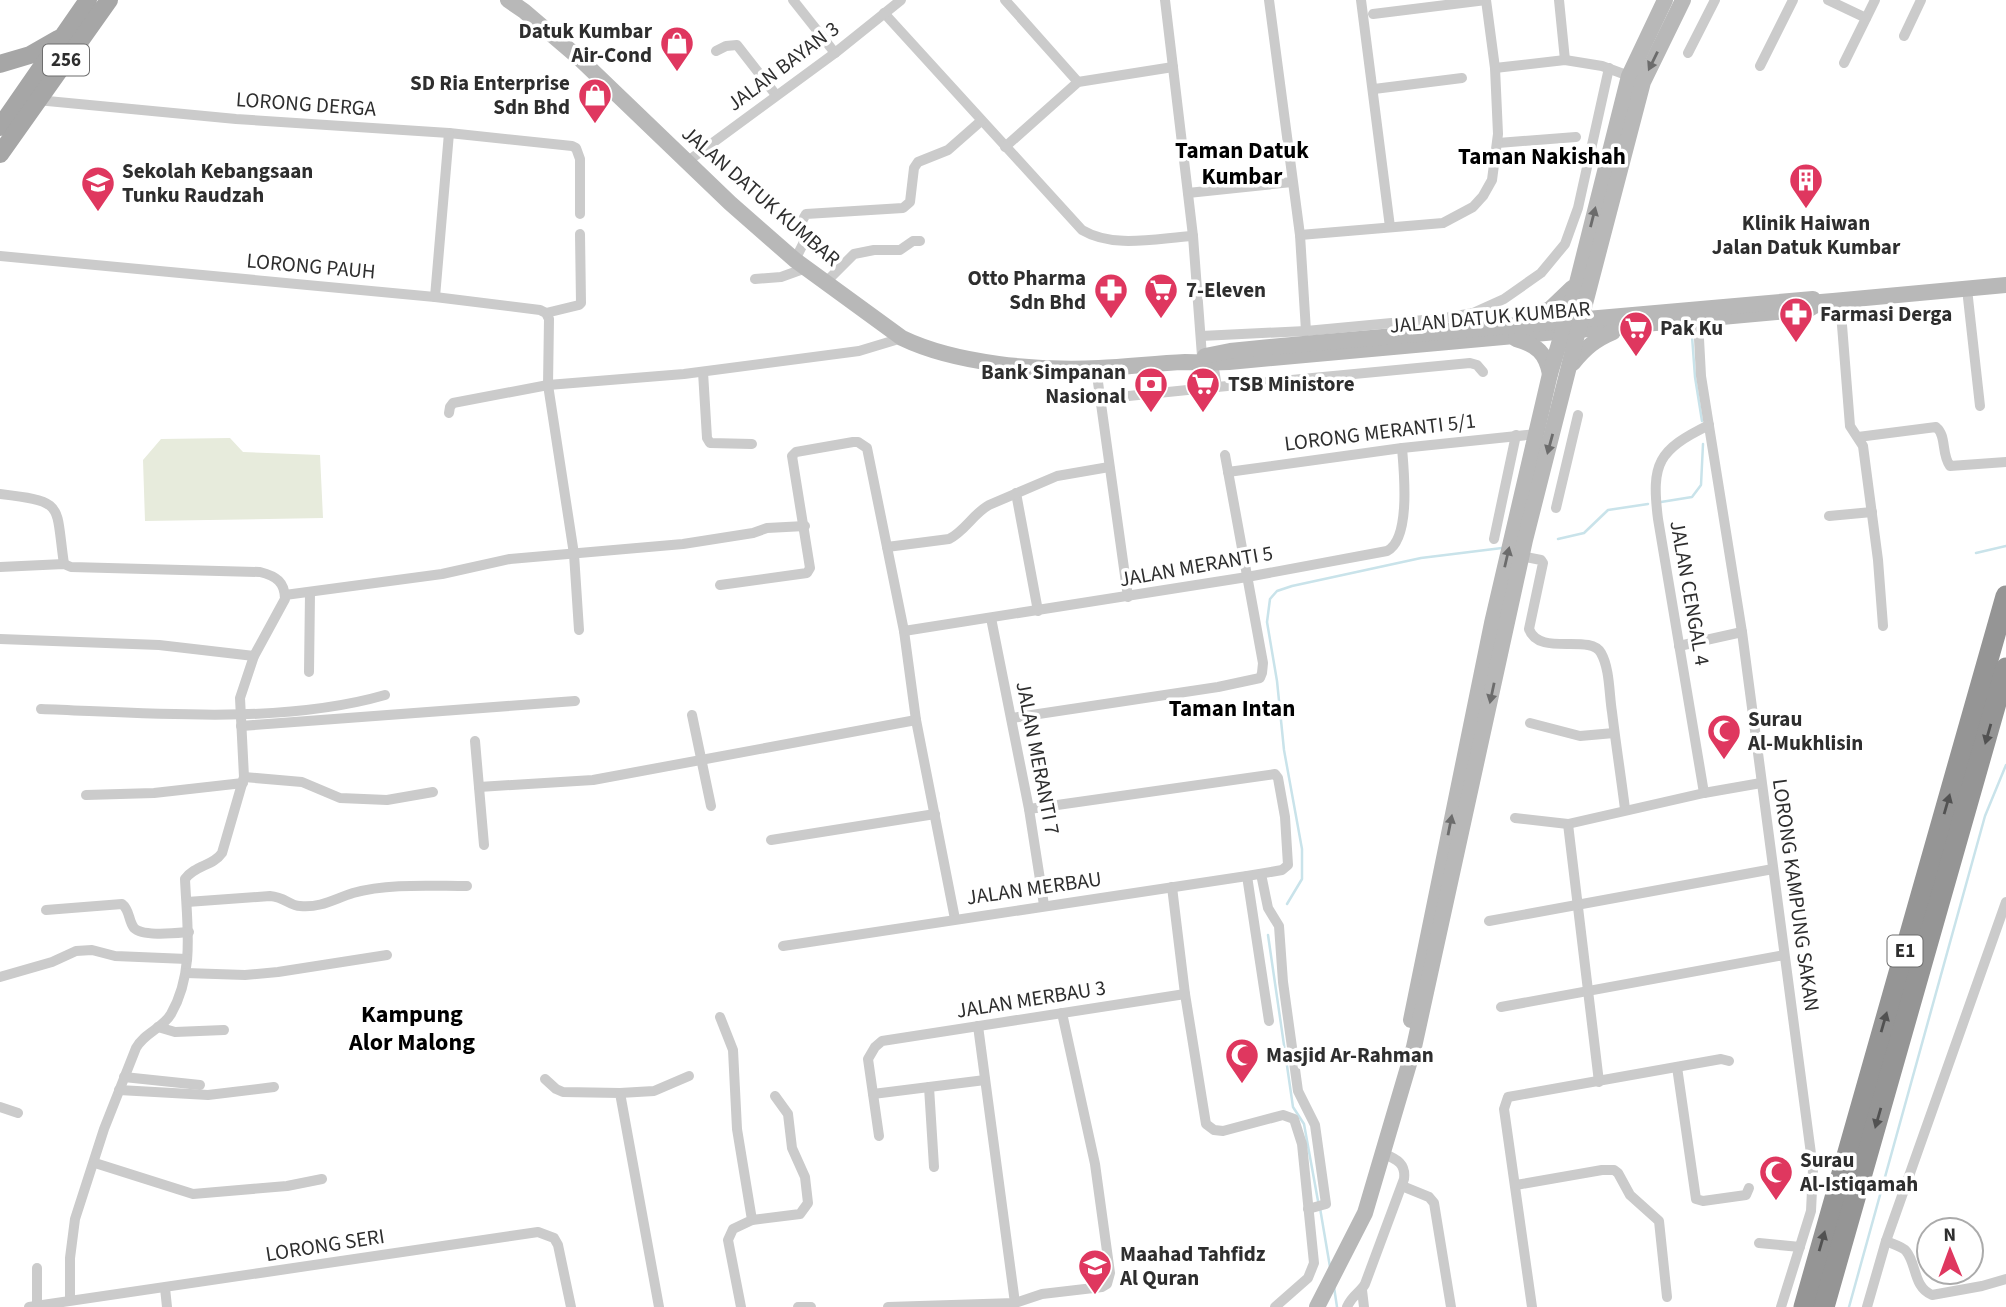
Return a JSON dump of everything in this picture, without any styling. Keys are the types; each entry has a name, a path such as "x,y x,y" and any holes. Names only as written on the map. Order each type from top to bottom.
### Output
{"highway":[{"name":"E1","path":"1804,1307 2006,596"},
{"name":"E1","path":"1824,1307 2006,668"}],"main road":[{"name":"256","path":"0,154 7,122 88,0"},
{"name":"256","path":"7,122 37,100 109,0"},
{"name":"JALAN DATUK KUMBAR","path":"508,0 579,58 730,203 800,264 902,338 922,347 979,360 1096,368 1283,357 1504,332"},
{"path":"1504,332 1550,309 1583,284 1629,76 1665,0"},
{"path":"1317,1307 1365,1213 1384,1154 1402,1085 1406,1045 1521,556 1567,378 1572,326 1643,82 1683,0"},
{"path":"0,64 30,55 63,36"},
{"path":"1567,378 1584,349 1622,321 1599,306 1583,284"},
{"name":"JALAN DATUK KUMBAR","path":"1208,360 1254,348 1504,332 1816,300 2006,285"},
{"name":"JALAN DATUK KUMBAR","path":"1622,321 1698,320 1810,309 1816,300"},
{"path":"1442,898 1492,624 1550,374 1572,326"},
{"path":"1504,332 1539,348 1548,362 1550,374"}],"street":[{"path":"793,0 835,53"},
{"name":"JALAN BAYAN 3","path":"688,161 835,53 901,0"},
{"path":"1005,0 1078,82"},
{"path":"1165,0 1193,236 1201,336 1217,387"},
{"path":"1269,0 1300,235 1306,331"},
{"path":"1362,0 1390,228"},
{"path":"1300,235 1443,223 1473,208 1492,180 1498,143 1495,68 1486,0 1373,14"},
{"path":"1559,0 1565,60"},
{"path":"1688,52 1715,0"},
{"path":"1760,66 1793,0"},
{"path":"1828,0 1866,19"},
{"path":"1844,63 1875,0"},
{"path":"1904,36 1921,0"},
{"path":"884,13 1082,230 1100,238 1125,241 1193,236"},
{"path":"716,51 737,45 776,95"},
{"path":"1495,68 1565,60 1609,68 1629,76"},
{"path":"1005,147 1078,82 1173,67"},
{"path":"1201,336 1306,331 1473,313 1504,299 1541,273 1565,244 1578,208 1609,68"},
{"path":"1374,89 1462,78"},
{"name":"LORONG DERGA","path":"37,100 236,119 449,133 572,146 576,148 580,159 580,214"},
{"path":"755,279 781,277 800,264 804,242 802,221 806,214 903,208 911,198 914,168 918,162 948,150 981,121"},
{"path":"435,297 449,133"},
{"path":"1498,143 1576,137"},
{"path":"1188,193 1292,182"},
{"path":"579,630 574,554 548,385 546,313 581,303 580,234"},
{"path":"826,282 854,254 874,250 900,250 913,240 920,241"},
{"name":"LORONG PAUH","path":"0,256 435,297 540,310 546,313"},
{"path":"1967,289 1980,405"},
{"path":"1840,300 1850,426 1863,446 1883,626"},
{"name":"LORONG KAMPUNG SAKAN","path":"1698,320 1701,376 1742,632 1813,1169 1813,1198 1781,1307"},
{"path":"449,413 453,403 548,385 703,372 859,351 902,338"},
{"path":"1283,357 1284,381"},
{"path":"1100,400 1470,363 1477,365 1483,372"},
{"path":"1096,368 1128,597"},
{"path":"703,372 707,438 710,443 752,444"},
{"path":"1556,508 1578,415"},
{"name":"JALAN CENGAL 4","path":"1704,793 1658,519 1656,476 1659,464 1668,449 1709,425"},
{"path":"1858,437 1936,427 1941,433 1946,461 1950,466 2006,462"},
{"name":"LORONG MERANTI 5/1","path":"1228,472 1402,448 1537,434"},
{"path":"1494,538 1516,435"},
{"path":"720,585 807,573 810,568 793,454 858,442 867,448 904,631 916,720 955,919"},
{"name":"JALAN MERANTI 5","path":"904,631 1128,597 1377,554 1393,548 1398,539 1405,494 1402,448"},
{"path":"1012,718 1218,687 1259,678 1263,663 1225,455"},
{"path":"887,547 950,539 957,536 980,510 1016,493 1057,476 1109,467"},
{"path":"1541,479 1562,484"},
{"path":"1016,493 1038,611"},
{"path":"0,494 44,500 53,507 57,514 64,564"},
{"path":"1829,516 1872,512"},
{"path":"285,595 442,574 510,559 684,544 779,526 805,526"},
{"path":"1521,556 1543,563 1529,629 1532,636 1538,641 1599,649 1606,673 1625,809"},
{"path":"0,567 64,564 71,567 260,572 273,575 280,581 285,595 254,656 240,698 244,780 220,857 192,871 185,879 190,932 186,974 170,1016 141,1039 119,1090 75,1219 70,1258 70,1300"},
{"path":"309,672 310,593"},
{"name":"JALAN MERANTI 7","path":"991,618 1029,809 1044,905"},
{"path":"1679,646 1742,632"},
{"path":"0,639 159,645 254,656"},
{"path":"41,709 240,713 328,708 385,695"},
{"path":"241,726 575,701"},
{"path":"692,715 711,806"},
{"path":"479,788 593,780 916,720"},
{"path":"1530,723 1580,736 1614,733"},
{"path":"475,741 484,845"},
{"name":"JALAN MERBAU","path":"783,946 1261,874 1282,870 1288,864 1285,817 1275,774 1029,809"},
{"path":"86,796 153,793 244,780 302,782 340,798 387,800 433,792"},
{"path":"1515,818 1568,824 1625,809 1762,783"},
{"path":"771,840 935,814"},
{"path":"1568,824 1599,1082"},
{"path":"1489,921 1773,869"},
{"path":"1261,874 1268,908 1279,926 1283,982 1298,1090 1317,1133 1326,1204 1310,1209"},
{"path":"1247,876 1269,1021"},
{"path":"187,902 270,896 281,897 298,907 330,904 353,893 407,886 467,886"},
{"path":"1172,887 1185,994 1206,1124 1214,1130 1223,1131 1283,1115 1294,1119 1302,1144 1314,1251 1312,1272 1300,1287 1275,1307"},
{"path":"1867,1307 1886,1241 2006,902"},
{"path":"47,910 122,904 128,910 132,926 142,932 190,932"},
{"path":"0,977 52,962 76,951 92,950 115,956 187,959"},
{"path":"186,974 245,975 278,972 387,955"},
{"path":"1501,1007 1784,955"},
{"name":"JALAN MERBAU 3","path":"873,1094 868,1059 874,1047 882,1041 1185,994"},
{"path":"888,1307 1015,1303 1042,1294 1102,1287 1107,1283 1110,1273 1095,1164 1062,1013"},
{"path":"720,1017 733,1050 737,1129 752,1220"},
{"path":"978,1026 1015,1303"},
{"path":"158,1027 175,1032 223,1030"},
{"path":"1532,1307 1504,1108 1508,1097 1725,1058 1729,1060"},
{"path":"1678,1067 1696,1199 1703,1201 1746,1195 1749,1188"},
{"path":"545,1079 563,1092 620,1093 654,1091 689,1076"},
{"path":"124,1077 200,1085"},
{"path":"879,1136 873,1094 985,1080"},
{"path":"119,1090 208,1096 274,1087"},
{"path":"929,1087 934,1167"},
{"path":"620,1093 659,1307"},
{"path":"741,1307 728,1240 733,1229 752,1220 800,1214 808,1203 805,1177 792,1148 788,1114 775,1096"},
{"path":"0,1107 18,1113"},
{"path":"1364,1307 1362,1290 1402,1186 1405,1170 1395,1158 1384,1154"},
{"path":"95,1163 193,1194 286,1186 323,1179"},
{"path":"1516,1185 1602,1170 1619,1173 1630,1195 1659,1221 1667,1297"},
{"path":"1402,1186 1429,1197 1434,1203 1451,1307"},
{"name":"LORONG SERI","path":"33,1306 538,1232 554,1238 558,1245 571,1307"},
{"path":"1886,1241 1904,1248 1921,1287 1932,1294 2006,1279"},
{"path":"1759,1243 1800,1247"},
{"path":"33,1306 37,1268"},
{"path":"165,1288 167,1307"},
{"path":"1347,1307 1353,1295 1362,1290"},
{"path":"797,1307 811,1307"}],"shaded area":[{"path":"230,438 243,452 320,455 323,518 145,521 143,460 161,439"}],"waterway":[{"path":"1692,336 1702,421"},
{"path":"1661,502 1692,497 1701,485 1703,444"},
{"path":"1558,539 1584,533 1608,510 1648,504"},
{"path":"1976,553 2006,546"},
{"path":"1287,904 1302,879 1302,849 1284,750 1277,681 1267,622 1270,599 1277,591 1292,586 1421,558 1502,548"},
{"path":"1849,1307 1985,816 2006,765"},
{"path":"1268,935 1293,1107 1304,1124 1318,1201"},
{"path":"1320,1208 1330,1267"},
{"path":"1334,1287 1337,1307"}],"place":[{"name":"Datuk Kumbar Air-Cond","path":"677,73"},
{"name":"SD Ria Enterprise Sdn Bhd","path":"595,125"},
{"name":"Klinik Haiwan Jalan Datuk Kumbar","path":"1806,210"},
{"name":"Sekolah Kebangsaan Tunku Raudzah","path":"98,213"},
{"name":"Otto Pharma Sdn Bhd","path":"1111,320"},
{"name":"7-Eleven","path":"1161,320"},
{"name":"Farmasi Derga","path":"1796,344"},
{"name":"Pak Ku","path":"1636,358"},
{"name":"Bank Simpanan Nasional","path":"1151,414"},
{"name":"TSB Ministore","path":"1203,414"},
{"name":"Surau Al-Mukhlisin","path":"1724,761"},
{"name":"Masjid Ar-Rahman","path":"1242,1085"},
{"name":"Surau Al-Istiqamah","path":"1776,1202"},
{"name":"Maahad Tahfidz Al Quran","path":"1095,1296"}],"district":[{"name":"Taman Nakishah","path":"1542,156"},
{"name":"Taman Datuk Kumbar","path":"1242,163"},
{"name":"Taman Intan","path":"1232,708"},
{"name":"Kampung Alor Malong","path":"412,1028"}]}
